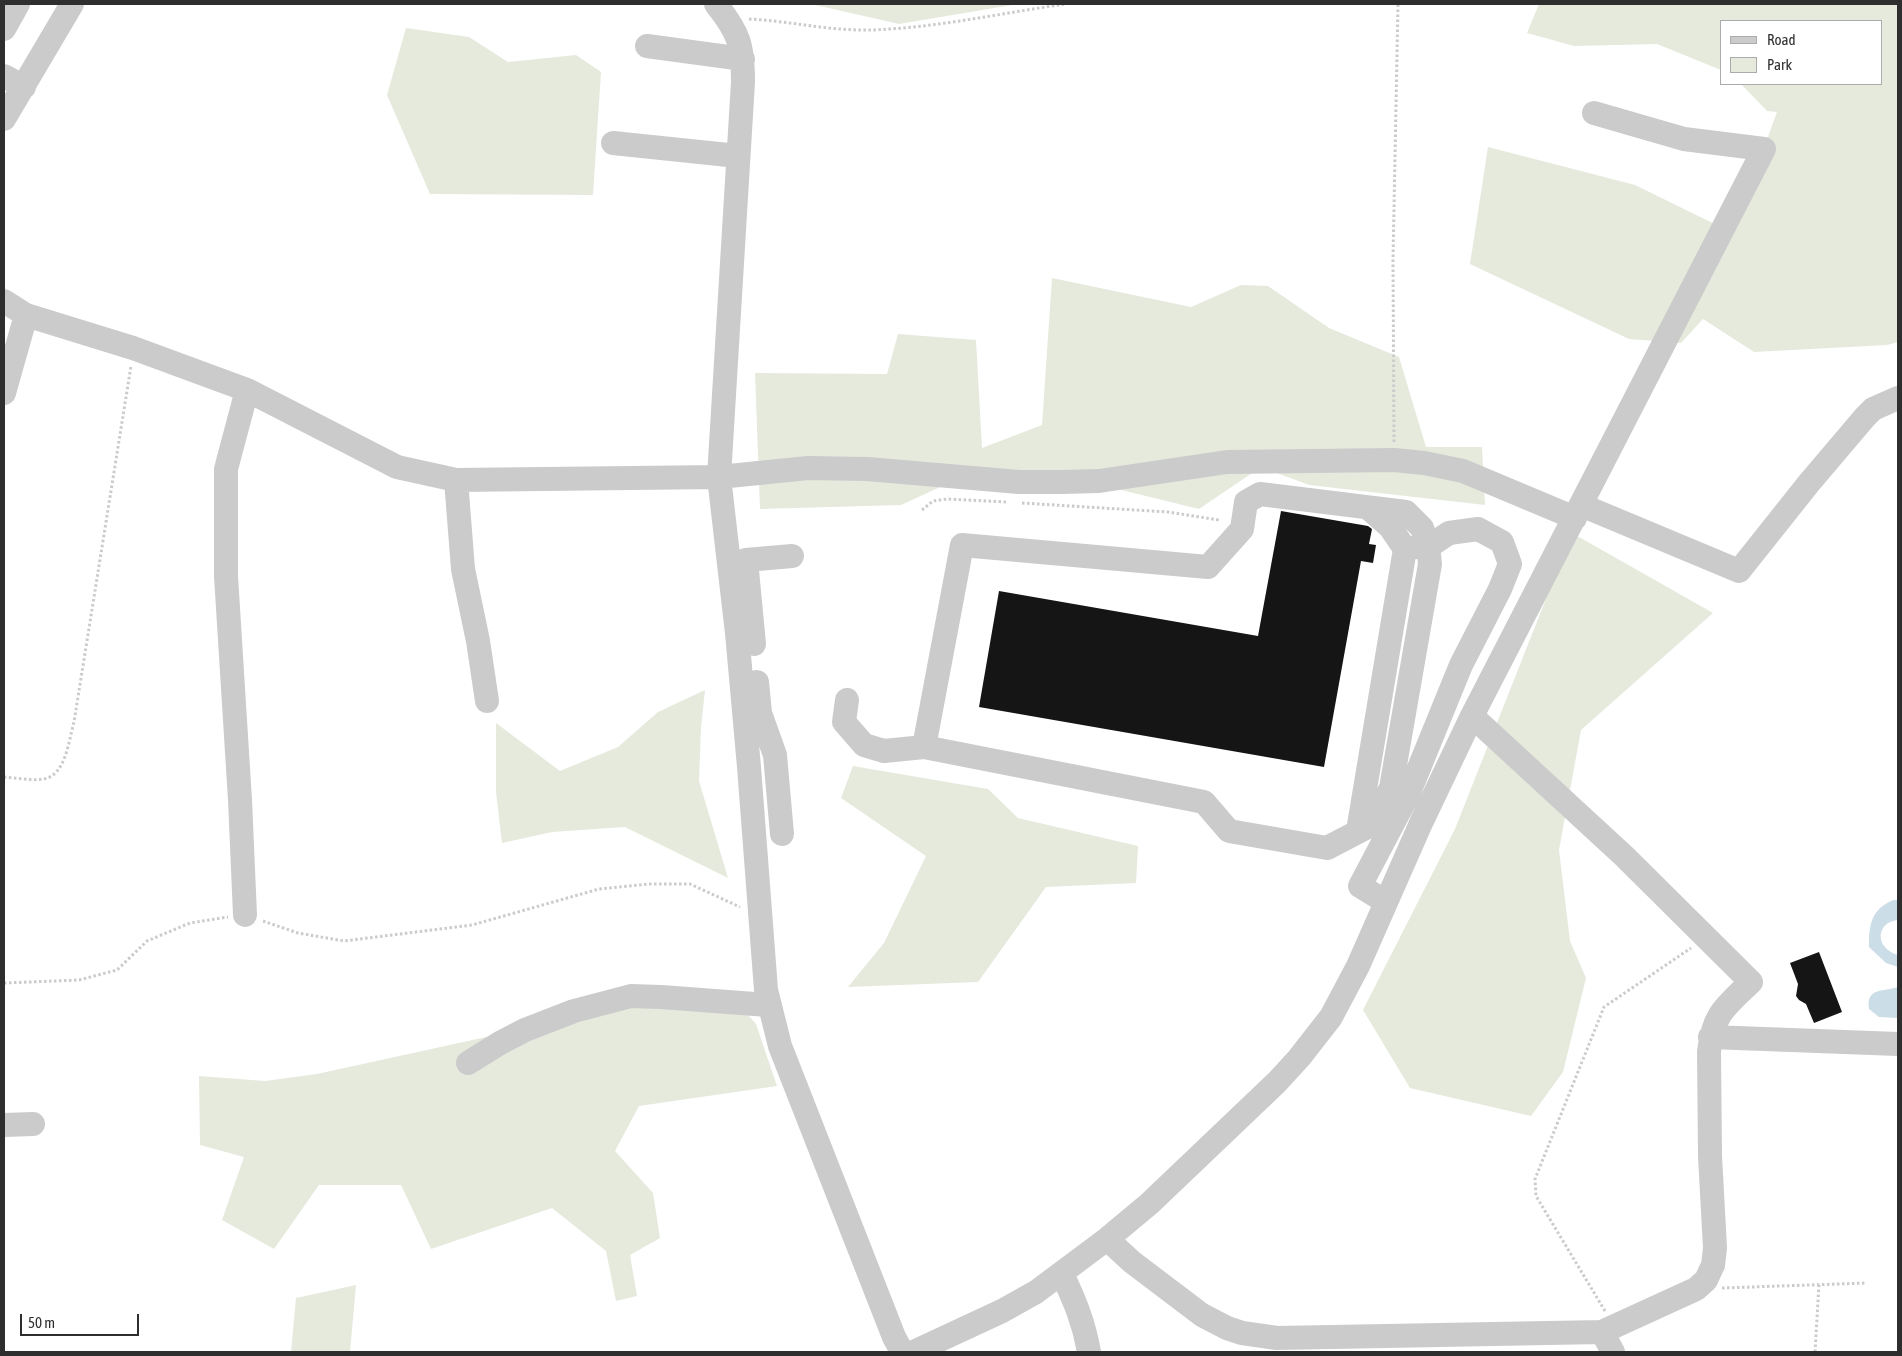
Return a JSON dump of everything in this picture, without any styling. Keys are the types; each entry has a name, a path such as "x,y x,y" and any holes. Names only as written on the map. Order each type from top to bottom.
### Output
{"street":[{"path":"4,29 18,4"},
{"path":"4,119 14,82 72,4"},
{"path":"722,11 738,36 743,59 743,82 718,477 737,633 768,1005 788,1066 894,1337 902,1352"},
{"path":"647,46 743,59"},
{"path":"914,1352 1002,1311 1036,1292 1107,1239 1149,1204 1277,1082 1299,1058 1331,1016 1358,966 1421,823 1472,716 1764,149 1684,139 1594,113"},
{"path":"614,143 738,156"},
{"path":"4,301 26,315 133,348 247,390 397,467 456,480 718,477 808,468 868,468 1019,482 1061,482 1099,481 1227,462 1394,460 1433,464 1463,471 1739,572 1809,483 1865,417 1879,406 1898,398"},
{"path":"4,392 26,315"},
{"path":"245,915 226,576 226,469 247,390"},
{"path":"456,480 463,569 478,641 487,701"},
{"path":"847,700 844,722 864,745 884,751 924,747 1204,802 1229,831 1327,848 1371,825 1391,788 1430,564 1428,545 1422,528 1406,512 1260,494 1246,502 1242,529 1208,567 962,545 924,747"},
{"path":"1358,831 1405,549 1390,526 1367,507"},
{"path":"1386,902 1360,886 1408,795 1461,665 1500,590 1510,564 1502,542 1478,529 1448,533 1434,543 1405,549"},
{"path":"782,834 775,755 760,713 746,560 792,556"},
{"path":"1107,1239 1132,1262 1202,1315 1227,1328 1258,1336 1277,1338 1608,1329 1696,1289 1706,1280 1713,1265 1715,1248 1710,1156 1710,1037 1714,1022 1724,1007 1751,982 1624,856 1472,716"},
{"path":"468,1062 500,1042 526,1030 574,1012 631,996 768,1005"},
{"path":"1710,1037 1898,1044"},
{"path":"4,1126 33,1124"},
{"path":"1062,1274 1085,1326 1089,1352"},
{"path":"1608,1329 1613,1352"}],"path":[{"path":"722,11 754,20 830,29 916,28 1066,4"},
{"path":"1394,460 1393,260 1398,4"},
{"path":"4,777 45,779 57,773 62,764 74,722 133,348"},
{"path":"922,510 933,501 947,499 1168,512 1219,520"},
{"path":"4,984 79,980 117,970 147,941 190,924 245,915 298,933 344,941 472,925 598,889 650,884 690,884 761,916"},
{"path":"1608,1329 1536,1196 1535,1179 1604,1007 1706,938"},
{"path":"1696,1289 1867,1283"},
{"path":"1815,1352 1819,1285"}],"green space":[{"path":"811,4 1018,4 899,24"},
{"path":"1539,4 1898,4 1898,342 1887,345 1754,352 1703,319 1681,343 1629,339 1470,264 1488,147 1635,185 1733,233 1777,112 1767,111 1742,85 1882,85 1882,20 1720,20 1720,70 1657,44 1574,46 1527,33"},
{"path":"406,28 469,37 508,62 576,55 601,72 593,195 430,194 387,95"},
{"path":"1052,278 1191,307 1241,285 1268,286 1329,328 1399,357 1426,447 1482,447 1485,505 1309,485 1261,467 1199,509 1113,488 949,483 901,505 760,509 755,373 887,374 898,334 976,340 982,448 1042,425"},
{"path":"1572,533 1713,613 1581,730 1559,850 1570,941 1586,978 1563,1072 1531,1116 1410,1088 1363,1010 1455,829"},
{"path":"705,690 699,781 728,878 625,827 552,832 502,843 496,792 496,723 560,771 618,747 658,712"},
{"path":"853,766 988,789 1018,818 1138,846 1136,883 1046,887 978,982 848,987 884,943 926,856 841,798"},
{"path":"734,999 756,1024 777,1086 639,1106 615,1151 653,1193 660,1238 630,1255 637,1296 616,1301 606,1251 552,1208 431,1249 401,1185 319,1185 274,1249 222,1220 244,1157 200,1145 199,1076 265,1081 317,1074 573,1018 635,1002"},
{"path":"356,1285 350,1352 291,1352 296,1298"}],"water":[{"path":"1893,900 1898,900 1898,920 1885,925 1881,936 1885,947 1890,952 1898,955 1898,967 1886,963 1869,947 1871,925 1876,913 1880,908"},
{"path":"1898,987 1898,1018 1879,1017 1869,1009 1870,997 1873,994 1881,990"}],"building":[{"path":"1281,511 1368,526 1372,529 1369,544 1376,545 1373,563 1361,561 1324,767 979,707 999,591 1258,636"},
{"path":"1819,952 1842,1012 1814,1023 1806,1004 1796,996 1798,984 1790,963"}]}
